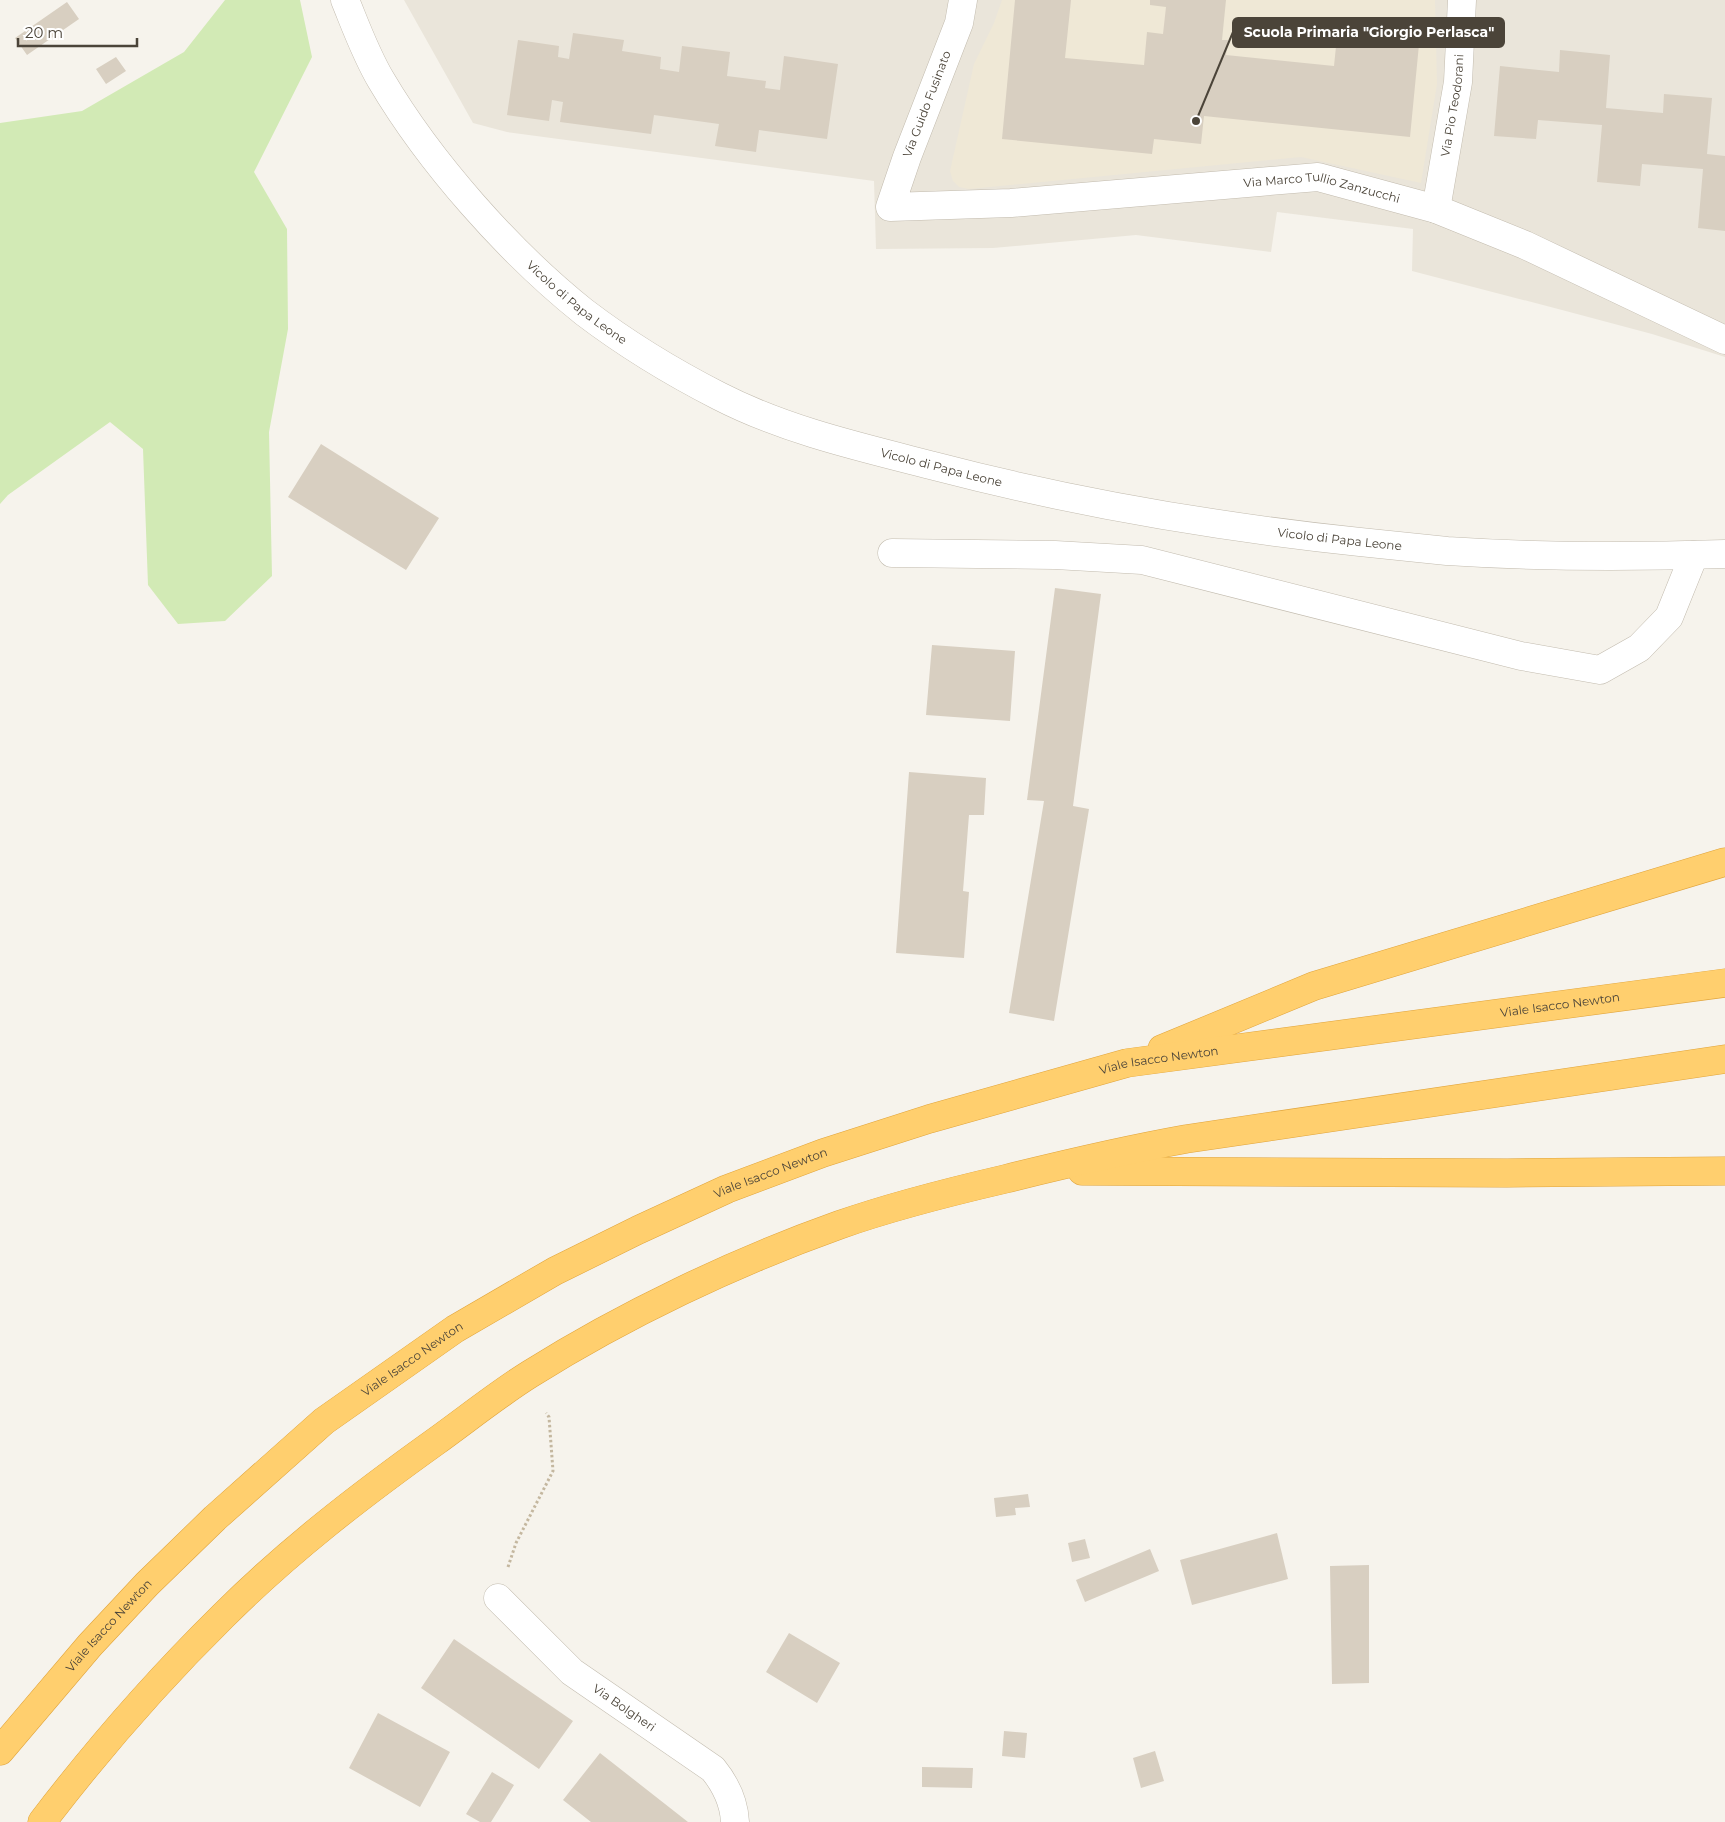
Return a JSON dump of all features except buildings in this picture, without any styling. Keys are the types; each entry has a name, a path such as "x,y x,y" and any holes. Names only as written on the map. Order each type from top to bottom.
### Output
{"highway":[{"path":"1127,1063 1314,986 1725,862"},
{"name":"Viale Isacco Newton","path":"0,1751 90,1646 148,1584 215,1518 324,1421 455,1329 555,1271 727,1189 822,1154 930,1119 1127,1063 1725,983"},
{"path":"42,1822 65,1792 148,1695 231,1609 300,1545 376,1484 527,1376 578,1345 667,1298 759,1257 840,1225 930,1197 1109,1153 1186,1139 1725,1059"},
{"path":"1038,1171 1497,1173 1725,1171"}],"street":[{"name":"Vicolo di Papa Leone","path":"346,0 369,57 405,117 432,155 528,262 563,294 613,333 721,398 759,414 854,446 1003,484 1073,499 1276,533 1447,550 1602,556 1725,554"},
{"name":"Via Guido Fusinato","path":"890,207 959,23 963,0"},
{"name":"Via Pio Teodorani","path":"1436,209 1458,82 1462,0"},
{"name":"Via Marco Tullio Zanzucchi","path":"890,207 1031,202 1318,177 1436,209 1525,245 1725,340"},
{"path":"892,553 1055,555 1142,560 1520,656 1600,670 1639,648 1669,617 1694,555"},
{"name":"Via Bolgheri","path":"498,1598 572,1672 713,1769 728,1790 732,1801 735,1822"}],"path":[{"path":"498,1598 516,1543 553,1471 549,1417 546,1413"}],"shaded area":[{"path":"404,0 1725,0 1725,357 1652,334 1412,271 1413,229 1277,212 1271,252 1136,235 993,248 876,249 874,181 507,132 473,123"},
{"path":"1002,0 1435,0 1437,84 1421,183 1301,157 969,189 959,187 953,181 950,171 974,64 994,23"}],"green space":[{"path":"225,0 300,0 312,57 254,172 287,229 288,329 269,432 272,576 225,621 178,624 148,585 143,449 110,422 8,495 0,504 0,123 82,111 184,52"}],"place":[{"name":"Scuola Primaria \"Giorgio Perlasca\"","path":"1196,121"}]}
